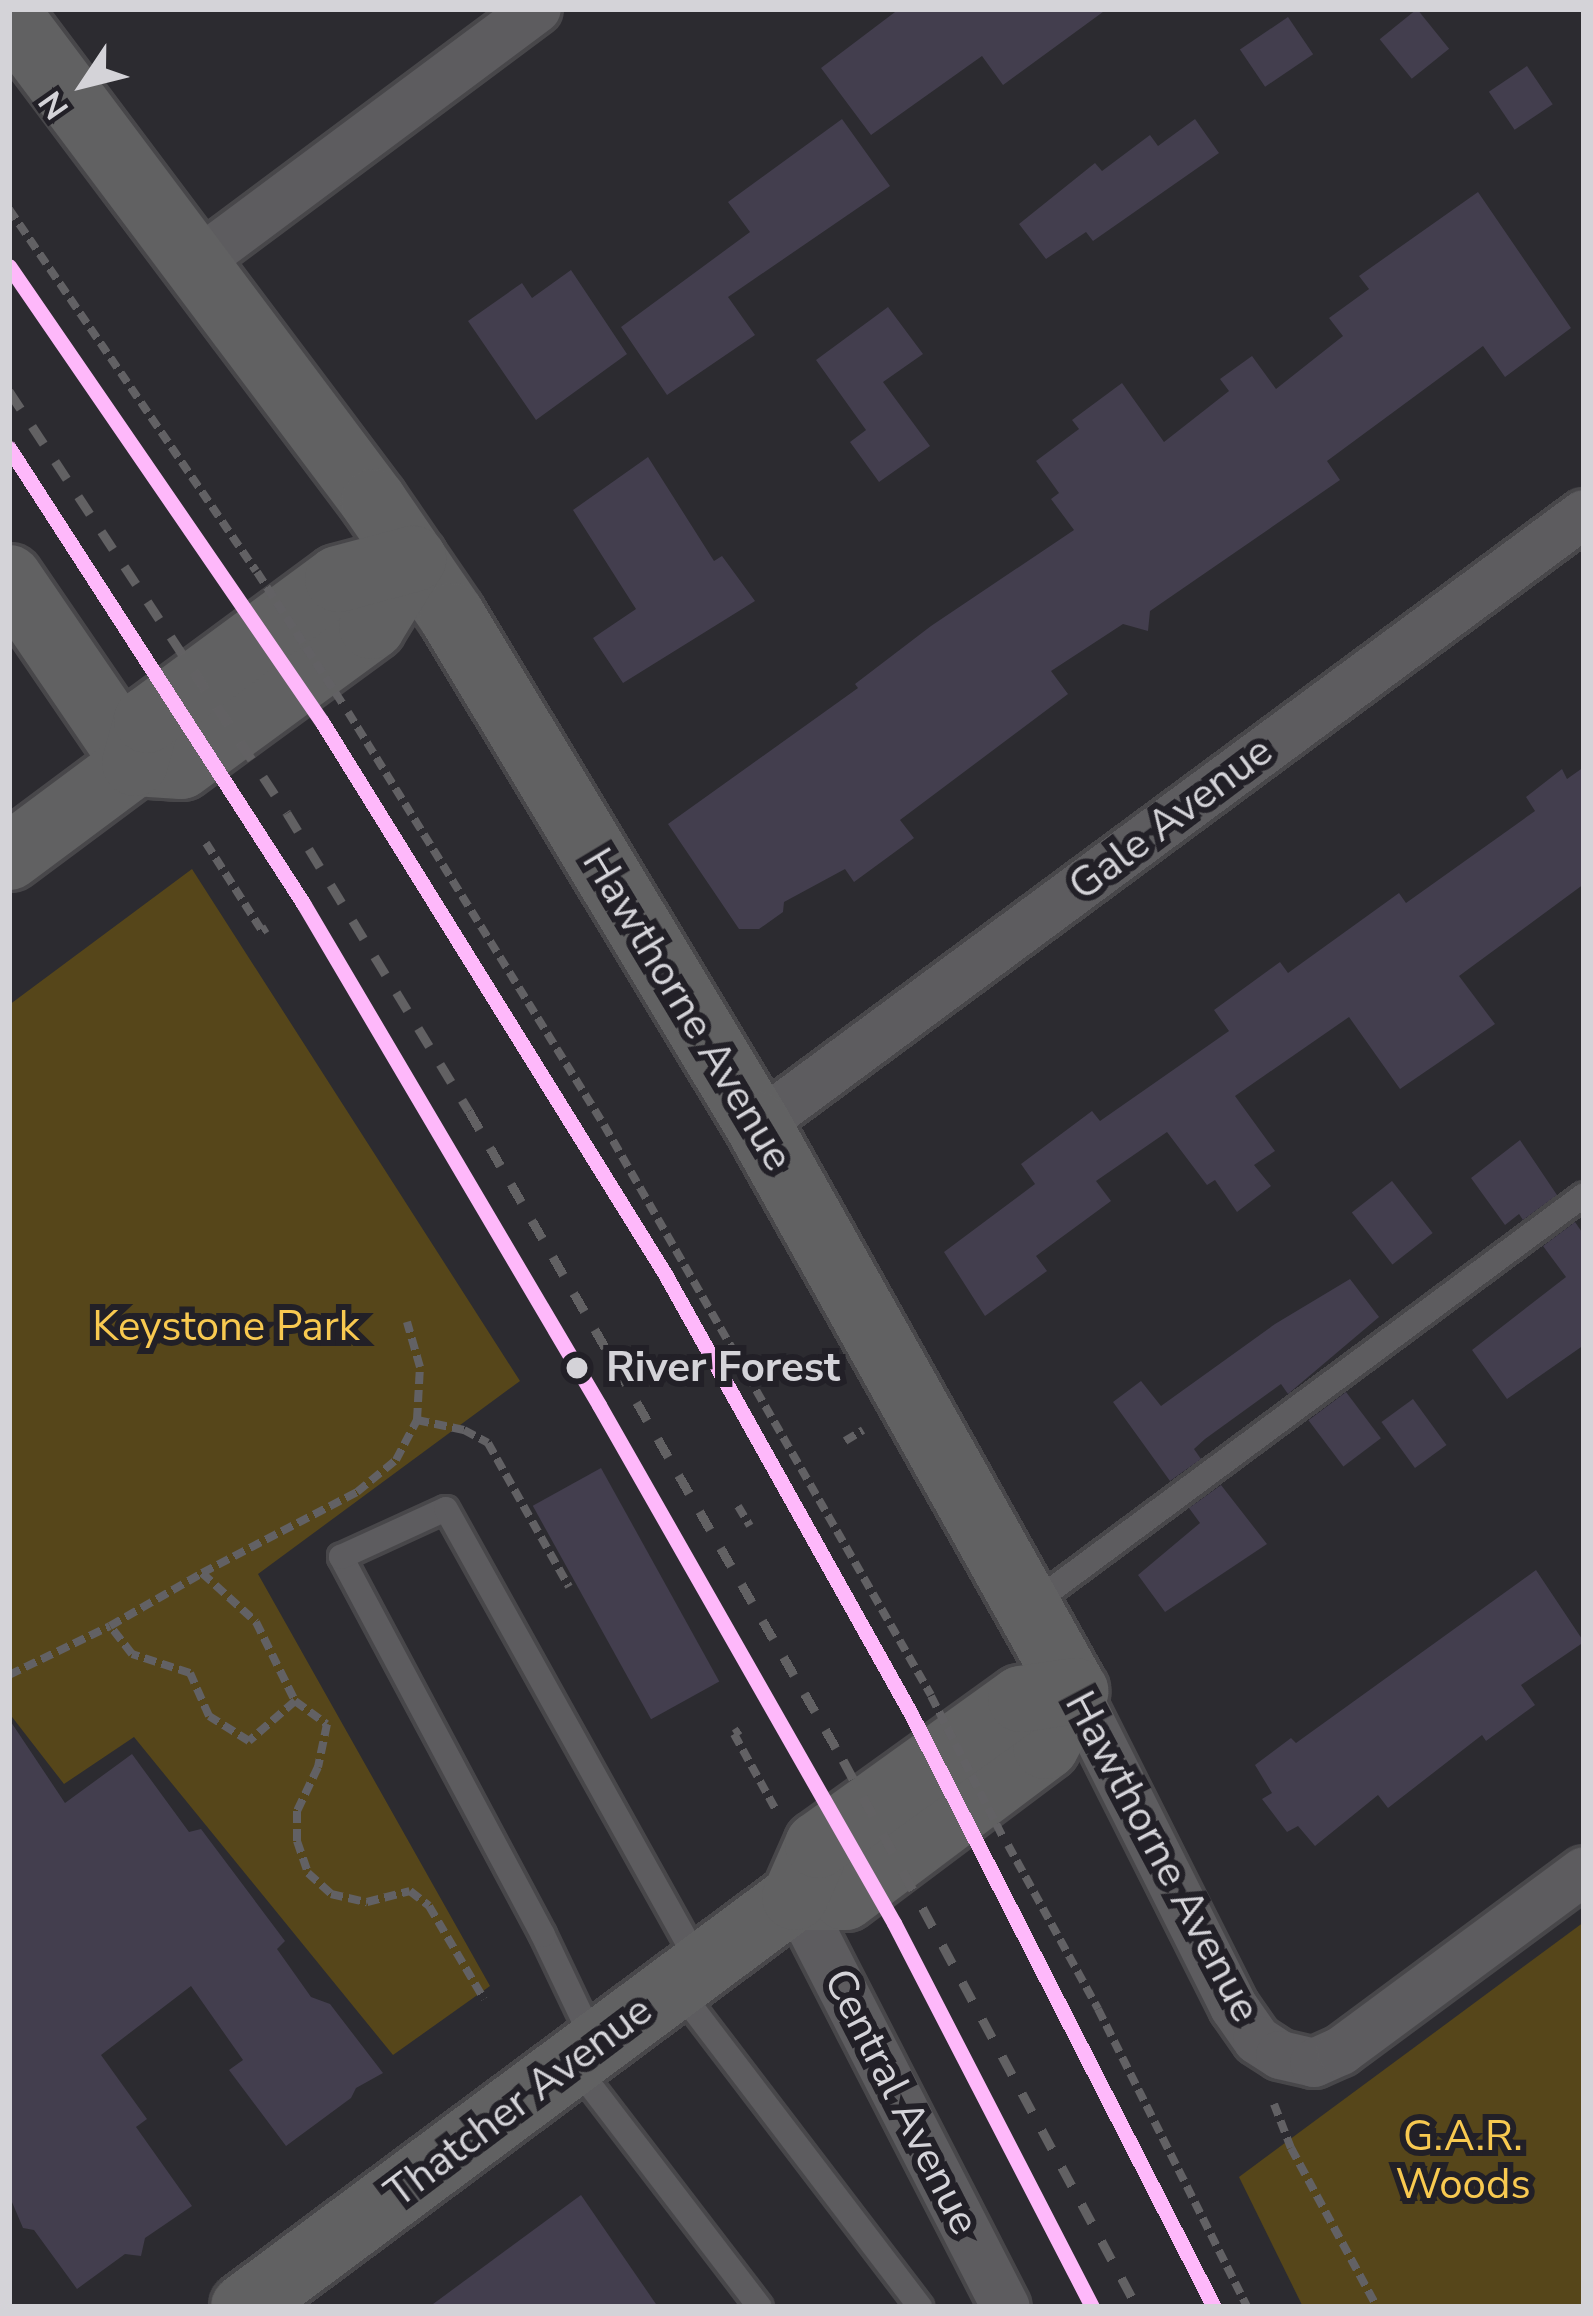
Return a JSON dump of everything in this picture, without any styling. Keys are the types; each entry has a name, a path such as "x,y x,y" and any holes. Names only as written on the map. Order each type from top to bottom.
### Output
{"street":[{"path":"192,266 537,9"},
{"name":"Hawthorne Avenue","path":"9,15 413,559 758,1125 1075,1691 1234,2007 1257,2040 1280,2055"},
{"name":"Gale Avenue","path":"758,1125 1584,514"},
{"path":"9,856 134,764 147,720 338,579 413,559"},
{"path":"9,578 134,764"},
{"path":"795,1897 845,1897 1046,1746 1075,1691"},
{"path":"1280,2055 1314,2063 1341,2051 1584,1871"},
{"name":"Thatcher Avenue","path":"244,2307 795,1897"},
{"name":"Central Avenue","path":"795,1897 1006,2307"}],"lane":[{"path":"1029,1606 1584,1195"},
{"path":"760,2307 584,2054 543,1935 341,1557 446,1509 736,2064 920,2307"}],"path":[{"path":"9,209 257,572 604,1125 931,1696 1098,2009 1247,2307"},
{"path":"206,843 262,931 267,928"},
{"path":"9,1675 110,1626 357,1492 397,1460 417,1420 420,1367 407,1322"},
{"path":"417,1420 464,1430 488,1443 569,1587"},
{"path":"739,1506 749,1526"},
{"path":"202,1573 256,1622 295,1701 327,1724 318,1767 297,1811 297,1841 308,1873 331,1894 367,1902 410,1891 429,1906 484,2000"},
{"path":"110,1626 132,1654 190,1673 208,1716 249,1741 295,1701"},
{"path":"740,1730 734,1734 782,1822"},
{"path":"1280,2055 1274,2105 1377,2307"}],"green space":[{"name":"Keystone Park","path":"192,869 520,1381 258,1574 490,1986 393,2055 134,1737 64,1784 9,1713 9,1005"},
{"name":"G.A.R. Woods","path":"1584,1922 1584,2307 1303,2307 1239,2177"}],"building":[{"path":"899,9 1107,9 1003,85 982,56 871,135 821,68"},
{"path":"1417,9 1449,49 1412,79 1380,39"},
{"path":"1288,17 1313,54 1265,87 1240,49"},
{"path":"1527,66 1553,104 1515,130 1489,92"},
{"path":"842,119 890,186 728,297 755,335 667,395 621,327 750,232 728,202"},
{"path":"1195,119 1219,153 1093,241 1086,232 1046,259 1019,224 1095,163 1102,171 1150,135 1158,146"},
{"path":"1478,192 1571,328 1505,377 1483,346 1327,461 1340,480 1150,611 1148,631 1123,624 1051,671 1068,694 900,820 914,838 854,882 845,869 784,902 783,912 759,929 739,929 668,824 858,688 855,684 931,626 1074,530 1051,499 1059,493 1036,461 1079,429 1072,420 1122,383 1164,442 1229,391 1220,379 1252,356 1276,389 1343,336 1329,318 1369,289 1359,276"},
{"path":"571,270 627,354 536,420 468,321 522,283 532,298"},
{"path":"888,307 923,354 883,382 930,446 879,482 850,442 866,430 816,360"},
{"path":"648,457 714,561 722,556 755,601 623,683 593,638 636,609 573,510"},
{"path":"1584,767 1584,884 1459,976 1495,1024 1400,1089 1349,1017 1235,1096 1275,1151 1254,1165 1271,1186 1237,1212 1215,1180 1207,1185 1167,1132 1096,1181 1111,1201 1036,1256 1047,1271 985,1316 944,1252 1035,1184 1021,1164 1092,1111 1100,1121 1229,1031 1214,1010 1280,962 1288,973 1399,893 1406,903 1535,811 1526,797 1562,769 1567,779"},
{"path":"1520,1140 1557,1195 1523,1220 1519,1214 1505,1225 1471,1178"},
{"path":"1392,1181 1433,1233 1392,1264 1352,1212"},
{"path":"1575,1222 1584,1235 1584,1345 1507,1399 1472,1350 1566,1277 1543,1246"},
{"path":"1350,1279 1379,1317 1288,1394 1281,1384 1205,1439 1194,1449 1201,1459 1170,1481 1113,1402 1141,1381 1161,1406 1275,1324"},
{"path":"1346,1392 1381,1438 1343,1467 1308,1420"},
{"path":"1413,1399 1447,1445 1415,1468 1381,1422"},
{"name":"River Forest","path":"601,1468 719,1681 651,1719 533,1506"},
{"path":"1221,1485 1267,1544 1165,1612 1138,1575 1200,1523 1189,1508"},
{"path":"1536,1570 1584,1642 1521,1685 1535,1705 1486,1741 1482,1735 1388,1808 1378,1795 1315,1846 1298,1826 1287,1832 1262,1799 1272,1793 1255,1765 1291,1738 1296,1743"},
{"path":"9,1719 65,1803 132,1754 189,1832 201,1829 285,1941 277,1949 311,1997 330,2004 383,2073 356,2088 351,2098 286,2146 229,2070 243,2060 191,1986 101,2055 147,2119 136,2127 192,2206 145,2238 141,2256 125,2254 77,2289 34,2230 23,2228 9,2195"},
{"path":"581,2195 658,2307 429,2307"}],"railway":[{"path":"9,391 287,813 469,1111 843,1760 1137,2307"}],"transit line":[{"path":"9,266 322,722 665,1274 910,1712 1214,2307"},
{"path":"9,448 303,903 599,1405 894,1923 1092,2307"}],"place":[{"name":"River Forest","path":"577,1368"}]}
